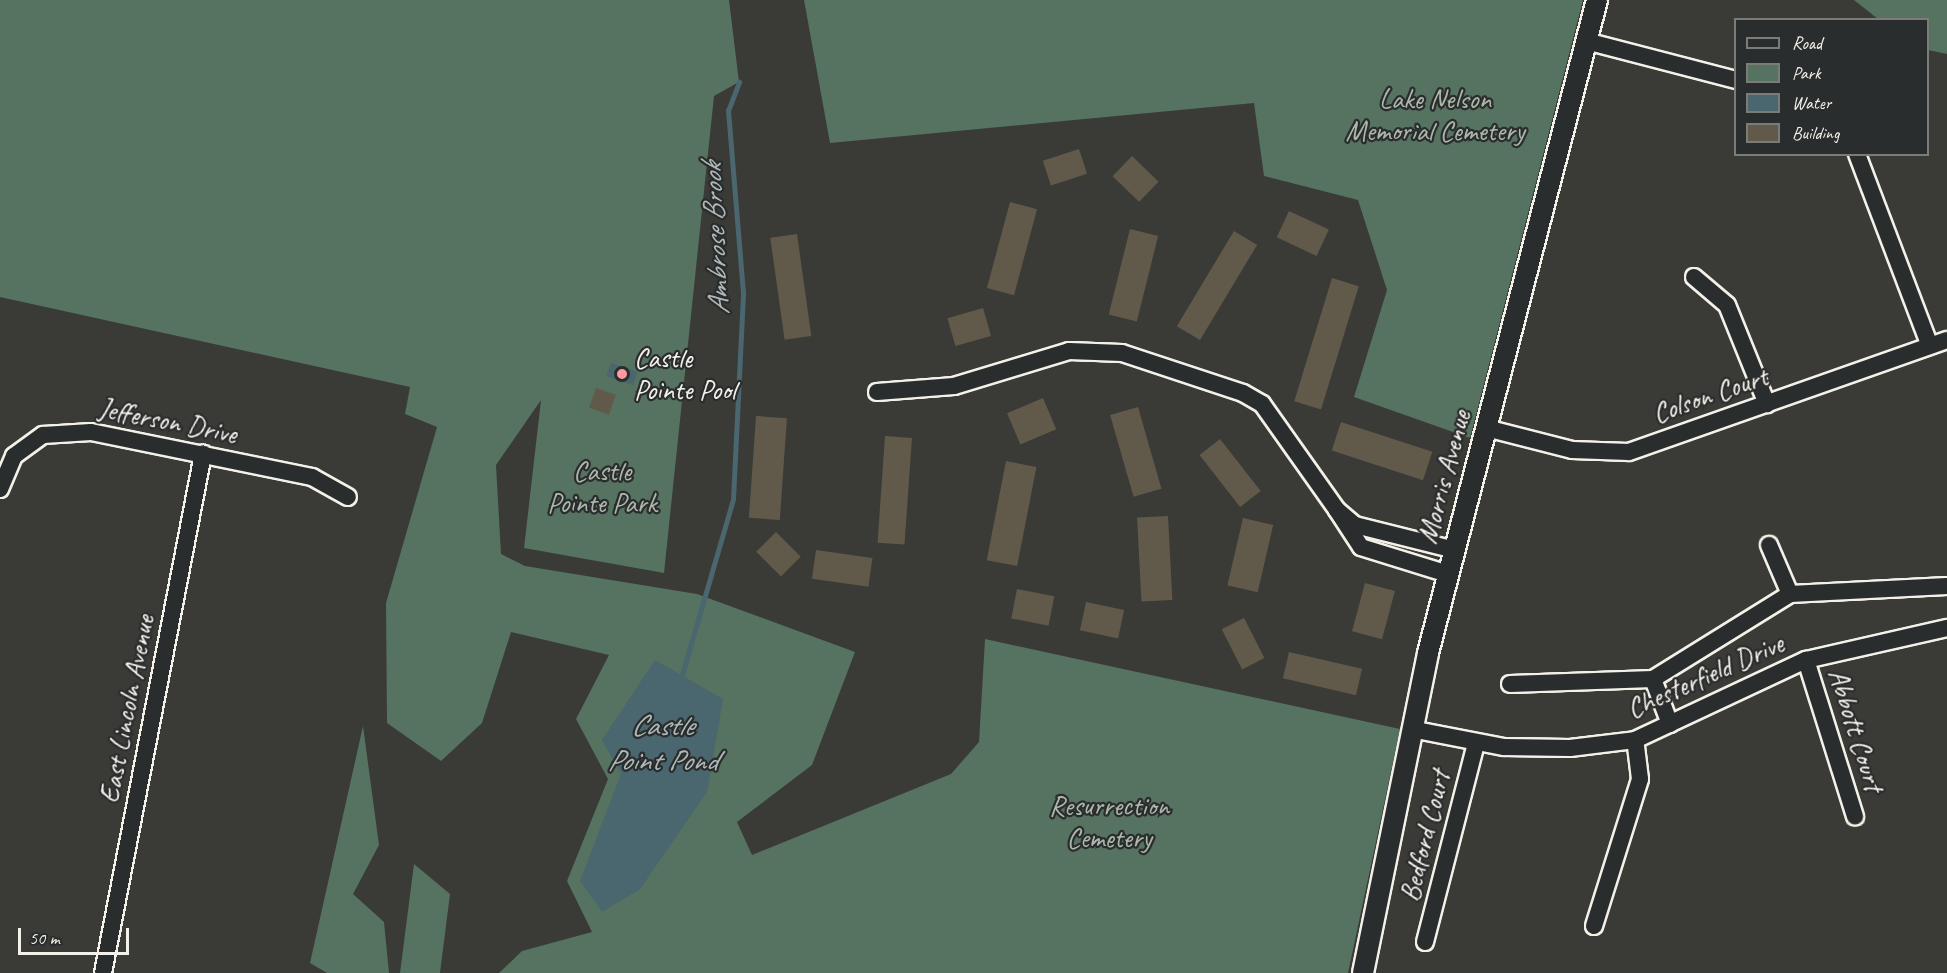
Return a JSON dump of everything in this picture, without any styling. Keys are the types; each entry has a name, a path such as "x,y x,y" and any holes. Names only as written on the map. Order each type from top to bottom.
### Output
{"street":[{"name":"Morris Avenue","path":"1362,973 1411,729 1448,574 1597,0"},
{"path":"1586,41 1734,79"},
{"path":"1858,156 1930,346"},
{"path":"1694,277 1727,305 1767,404"},
{"name":"Colson Court","path":"1486,428 1572,450 1629,452 1947,340"},
{"path":"877,392 954,386 1069,351 1122,353 1244,393 1262,404 1361,547 1448,574"},
{"name":"Jefferson Drive","path":"0,489 14,456 43,435 91,432 312,477 348,497"},
{"name":"East Lincoln Avenue","path":"103,973 202,454"},
{"path":"1337,510 1355,525 1455,550"},
{"path":"1769,545 1790,594"},
{"path":"1510,684 1653,679 1790,594 1947,586"},
{"name":"Chesterfield Drive","path":"1411,729 1476,743 1570,748 1635,740 1806,660 1947,628"},
{"name":"Abbott Court","path":"1806,660 1855,816"},
{"path":"1653,679 1670,724"},
{"path":"1594,926 1640,779 1635,740"},
{"name":"Bedford Court","path":"1425,942 1476,743"}],"green space":[{"path":"0,0 729,0 739,82 714,96 664,573 524,548 541,400 496,465 501,554 525,566 697,594 855,652 812,765 737,822 752,855 951,774 979,742 985,639 1400,729 1348,973 499,973 522,951 592,932 567,881 608,779 576,719 609,655 511,632 482,723 441,761 387,723 386,603 437,427 405,414 410,387 0,297"},
{"name":"Lake Nelson Memorial Cemetery","path":"804,0 1583,0 1470,438 1354,397 1387,290 1358,200 1264,176 1254,103 830,143"},
{"path":"1854,0 1947,0 1947,54 1929,50 1929,18 1877,18"},
{"path":"363,726 379,845 353,894 384,922 389,973 327,973 310,963"},
{"path":"414,864 450,894 440,973 400,973"}],"water":[{"name":"Castle Pointe Pool","path":"611,363 637,372 633,385 606,376"},
{"name":"Castle Point Pond","path":"655,660 723,699 707,792 640,889 602,912 580,881 621,774 602,740"}],"building":[{"path":"1079,149 1087,174 1051,185 1043,161"},
{"path":"1132,156 1159,182 1139,202 1113,176"},
{"path":"1010,202 1037,209 1014,295 987,288"},
{"path":"1289,211 1329,230 1317,256 1277,237"},
{"path":"1130,229 1158,236 1137,321 1109,314"},
{"path":"1234,231 1257,245 1200,340 1177,326"},
{"path":"797,234 811,336 785,340 770,238"},
{"path":"1332,278 1359,286 1321,410 1294,401"},
{"path":"983,308 991,336 955,346 947,318"},
{"path":"596,388 616,395 609,415 589,408"},
{"path":"1043,398 1056,429 1020,445 1007,413"},
{"path":"1138,407 1161,489 1134,497 1110,415"},
{"path":"756,416 787,418 780,520 749,518"},
{"path":"1341,422 1432,452 1423,480 1332,451"},
{"path":"885,436 912,438 904,545 878,543"},
{"path":"1220,439 1261,491 1240,507 1200,455"},
{"path":"1006,461 1036,467 1017,566 987,560"},
{"path":"1168,516 1172,600 1141,602 1137,518"},
{"path":"1243,518 1273,525 1258,592 1227,585"},
{"path":"776,532 801,557 781,577 756,552"},
{"path":"816,550 872,558 868,587 812,579"},
{"path":"1365,583 1395,591 1382,639 1352,631"},
{"path":"1017,589 1054,596 1049,626 1011,618"},
{"path":"1086,602 1124,610 1118,638 1080,630"},
{"path":"1244,618 1264,658 1242,669 1222,629"},
{"path":"1289,652 1362,669 1356,695 1283,678"}],"waterway":[{"name":"Ambrose Brook","path":"682,675 733,499 743,293 728,111 739,82"}],"place":[{"name":"Castle Pointe Pool","path":"622,374"}],"park label":[{"name":"Castle Pointe Park","path":"602,487"},
{"name":"Resurrection Cemetery","path":"1109,822"}]}
